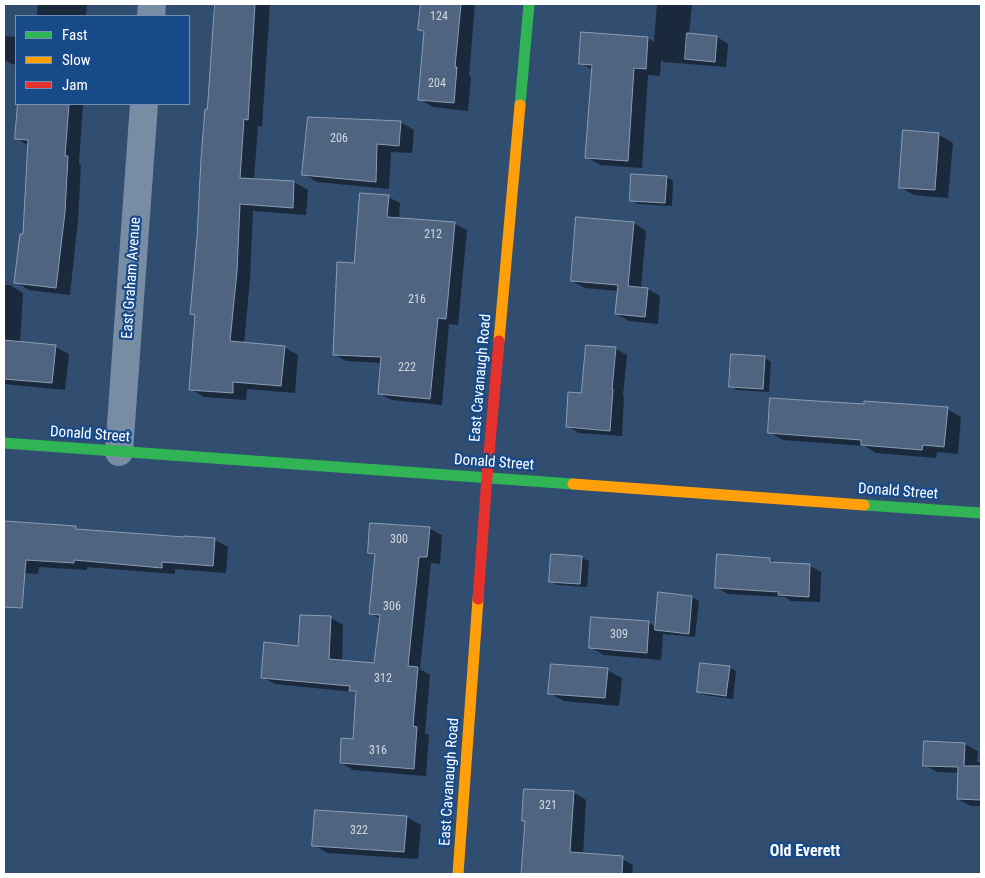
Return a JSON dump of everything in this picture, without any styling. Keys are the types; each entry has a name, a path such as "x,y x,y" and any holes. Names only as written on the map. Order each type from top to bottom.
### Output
{"street":[{"name":"East Cavanaugh Road","path":"458,874 487,477 529,4"},
{"name":"East Graham Avenue","path":"119,452 144,105"},
{"name":"Donald Street","path":"4,443 981,513"}],"building":[{"path":"215,4 255,4 248,120 244,119 240,178 294,181 293,208 240,204 237,271 230,341 285,346 281,386 233,382 233,393 189,390 195,315 190,314 205,109 207,109"},
{"path":"421,4 461,4 455,67 457,67 454,103 418,100 424,31 418,30"},
{"path":"581,32 648,37 646,69 634,68 628,161 585,158 592,65 579,64"},
{"path":"687,33 717,36 715,62 685,59"},
{"path":"18,105 69,105 65,156 68,156 65,212 56,288 14,283 20,234 23,234 28,140 15,139"},
{"path":"308,117 401,121 399,146 377,144 376,182 302,175"},
{"path":"903,130 939,133 935,190 899,188"},
{"path":"631,174 667,176 665,203 630,201"},
{"path":"360,193 389,195 387,217 455,222 446,319 438,318 430,399 378,394 381,357 333,355 337,262 354,263"},
{"path":"576,217 634,222 628,286 648,288 645,317 615,314 618,285 571,281"},
{"path":"4,340 56,345 52,383 4,379"},
{"path":"586,345 616,347 610,431 566,427 568,392 581,393"},
{"path":"731,354 765,356 763,389 729,387"},
{"path":"770,398 864,404 864,401 948,407 944,447 923,445 922,450 861,445 861,440 768,433"},
{"path":"4,521 76,526 76,529 215,538 213,566 162,562 162,568 74,560 74,563 26,560 22,608 4,607"},
{"path":"370,523 430,527 427,557 419,557 408,666 418,667 413,726 417,727 414,769 340,763 341,738 353,739 356,691 349,691 350,686 261,678 264,642 298,646 300,615 331,616 329,659 374,663 380,615 369,614 375,554 368,553"},
{"path":"551,554 582,556 580,584 549,582"},
{"path":"717,554 770,558 770,562 810,564 809,597 778,595 779,592 715,588"},
{"path":"658,592 692,596 689,634 655,630"},
{"path":"591,617 649,621 647,653 589,648"},
{"path":"700,663 730,666 726,696 697,692"},
{"path":"551,664 608,668 605,698 548,694"},
{"path":"924,741 965,743 964,766 981,766 981,800 957,799 958,767 923,766"},
{"path":"524,789 574,791 570,852 623,856 622,874 521,874 525,821 522,821"},
{"path":"315,810 407,816 404,852 312,846"}],"traffic: fast":[{"path":"520,105 529,4"},
{"path":"4,443 573,484"},
{"path":"864,505 981,513"}],"traffic: slow":[{"path":"499,341 520,105"},
{"path":"573,484 864,505"},
{"path":"458,874 478,599"}],"traffic: jam":[{"path":"478,599 499,341"}],"district":[{"name":"Old Everett","path":"805,852"}]}
